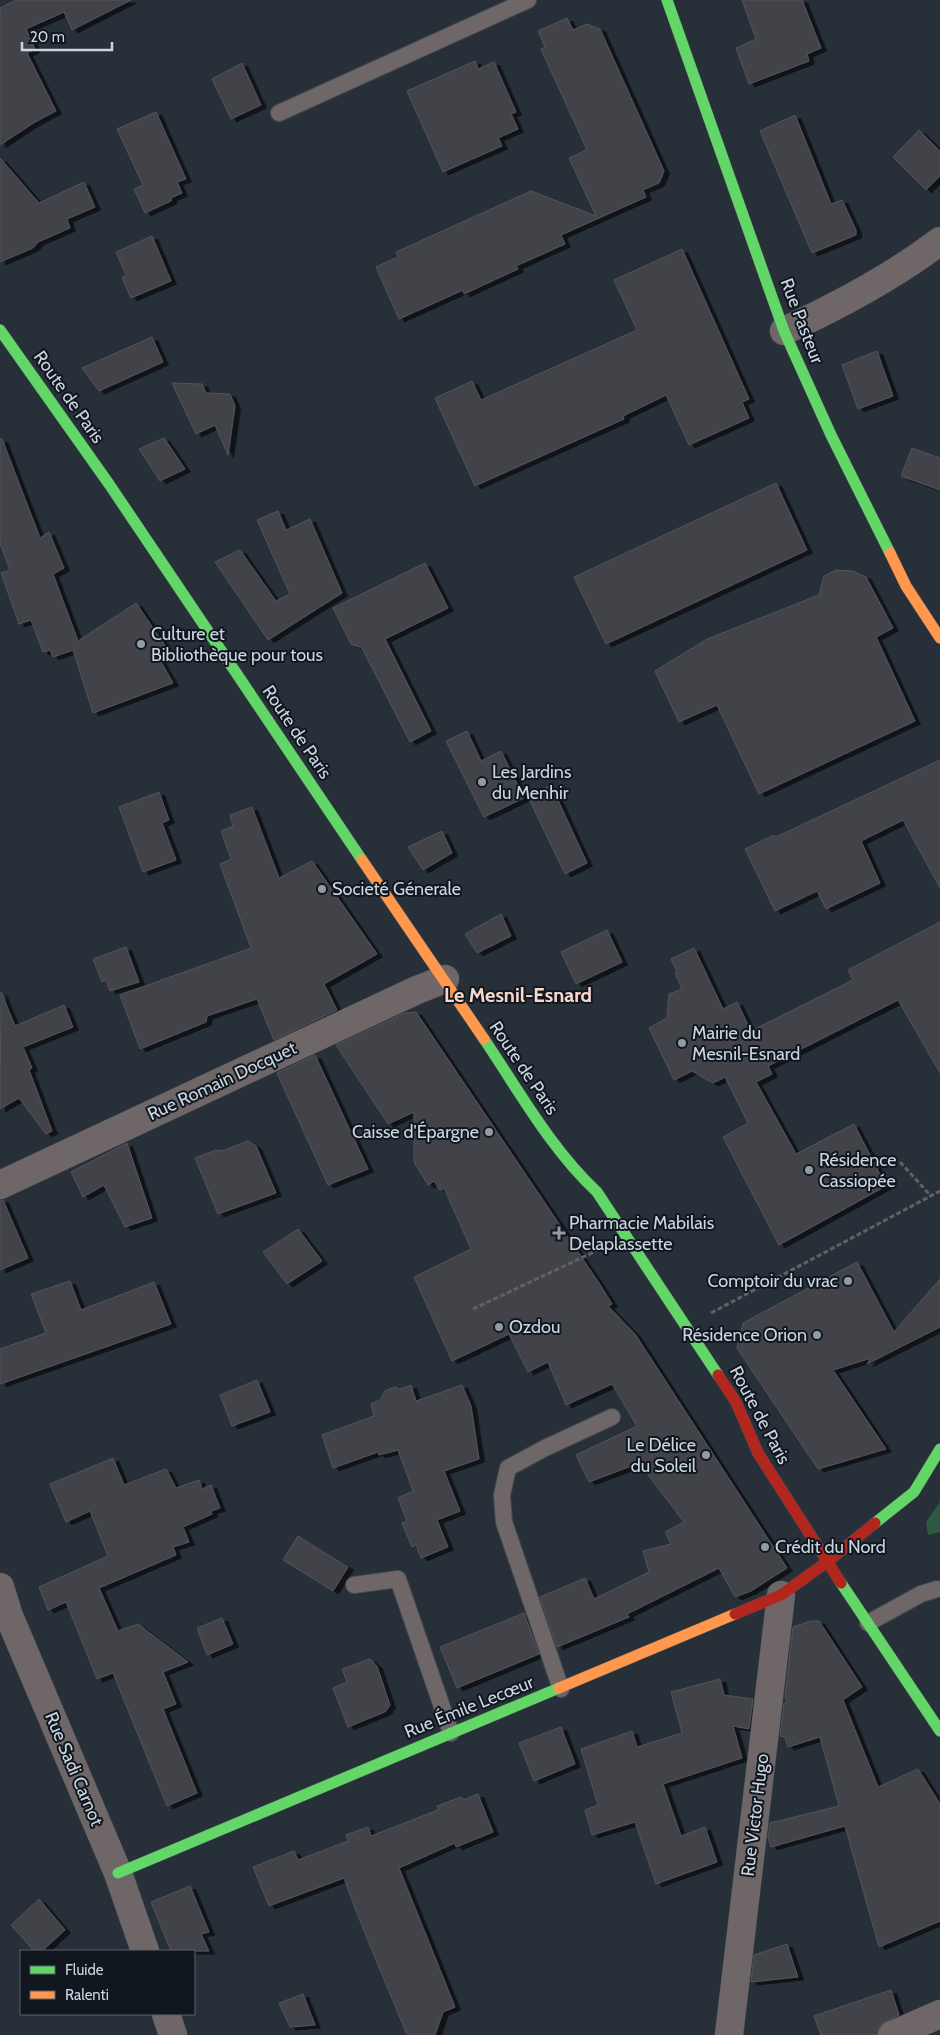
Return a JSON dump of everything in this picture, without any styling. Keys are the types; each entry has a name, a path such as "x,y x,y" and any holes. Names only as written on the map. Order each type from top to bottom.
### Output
{"main road":[{"name":"Rue Pasteur","path":"667,0 784,331 831,435 906,586 940,638"},
{"name":"Route de Paris","path":"0,330 109,484 321,800 445,979 551,1140 583,1179 597,1192 688,1327 736,1402 758,1452 827,1562 940,1731"},
{"name":"Rue Émile Lecœur","path":"118,1873 451,1733 561,1689 781,1595 827,1562 914,1492 940,1449"}],"street":[{"path":"784,331 850,297 940,241"},
{"name":"Rue Romain Docquet","path":"0,1184 417,990 445,979"},
{"name":"Rue Sadi Carnot","path":"0,1587 9,1616 118,1873 145,1950"},
{"name":"Rue Victor Hugo","path":"729,2035 781,1595"},
{"path":"892,2035 940,2014"},
{"path":"166,2015 174,2035"}],"lane":[{"path":"279,113 528,0"},
{"path":"561,1689 504,1522 502,1495 508,1468 545,1448 612,1417"},
{"path":"354,1585 398,1579 451,1733"},
{"path":"868,1623 921,1594 939,1587"}],"path":[{"path":"900,1162 931,1196"},
{"path":"708,1315 940,1191"},
{"path":"473,1309 598,1250"}],"green space":[{"path":"940,1502 940,1532 928,1535 926,1522"}],"building":[{"path":"16,0 131,0 72,30 64,12 26,29 35,49 27,53 56,111 0,145 0,8"},
{"path":"742,0 802,0 821,48 807,54 809,61 749,84 736,48 756,39"},
{"path":"567,18 573,30 587,24 600,29 664,171 659,183 643,190 646,197 561,235 565,244 516,266 518,269 464,294 463,290 399,319 376,267 398,257 396,252 531,191 596,216 569,158 587,150 541,49 545,47 538,31"},
{"path":"475,61 478,69 494,62 516,112 511,114 518,129 498,138 502,146 443,172 407,91"},
{"path":"242,63 261,105 231,119 212,79"},
{"path":"156,112 186,179 177,182 182,193 171,198 171,201 145,213 134,189 143,185 117,129"},
{"path":"795,115 831,204 842,200 856,230 856,235 812,253 760,131"},
{"path":"919,130 940,151 940,176 926,190 893,157"},
{"path":"0,158 39,203 84,182 95,207 67,219 70,228 38,242 33,248 0,262"},
{"path":"152,236 171,281 131,298 122,278 126,275 116,252"},
{"path":"682,249 749,399 742,402 749,418 689,445 666,395 623,416 624,419 475,486 435,398 472,381 481,400 637,330 614,280"},
{"path":"152,337 163,362 99,391 82,368"},
{"path":"877,351 893,396 858,409 842,365"},
{"path":"172,383 202,384 206,393 230,394 235,406 228,455 215,425 196,434"},
{"path":"164,438 185,469 160,481 139,449"},
{"path":"0,439 2,439 40,538 49,532 64,568 53,574 78,641 136,603 166,647 156,653 173,683 93,713 73,650 53,657 50,650 43,652 31,620 19,624 1,573 10,570 0,543"},
{"path":"912,448 940,458 940,490 901,476"},
{"path":"776,483 807,550 606,644 574,577"},
{"path":"278,511 286,530 310,519 342,593 268,640 215,562 240,550 276,601 290,594 257,520"},
{"path":"425,563 448,608 385,639 431,731 410,742 362,648 351,644 333,608"},
{"path":"836,570 853,571 866,577 893,628 876,637 915,721 759,794 717,705 679,722 655,671 707,639 819,595 824,576"},
{"path":"467,731 481,761 501,751 524,798 484,817 446,741"},
{"path":"940,760 940,888 903,820 861,841 880,883 826,909 817,891 775,911 745,849 774,835 776,837"},
{"path":"551,785 587,863 565,874 528,797"},
{"path":"159,792 169,820 162,823 176,860 143,872 119,807"},
{"path":"252,807 279,878 312,861 377,954 324,984 337,1010 274,1040 257,999 207,1016 206,1022 140,1049 120,995 251,948 220,864 231,859 221,831 233,826 230,815"},
{"path":"442,831 452,853 423,870 408,847"},
{"path":"501,914 511,936 477,953 465,934"},
{"path":"940,922 940,1073 898,1000 768,1066 772,1074 756,1082 796,1154 854,1124 886,1186 779,1245 723,1137 748,1123 725,1077 713,1083 692,1071 674,1080 649,1028 667,1018 669,994 682,989 671,959 694,948 723,1009 737,1002 751,1031 853,980 848,970"},
{"path":"607,930 622,962 576,984 561,952"},
{"path":"126,947 139,982 110,991 106,980 102,982 93,959"},
{"path":"1,992 15,1026 64,1005 73,1027 23,1047 32,1068 29,1070 52,1131 46,1134 19,1098 0,1109"},
{"path":"416,1012 599,1283 612,1304 608,1306 635,1334 787,1568 751,1591 735,1597 719,1568 627,1614 629,1617 557,1647 540,1597 585,1578 594,1599 649,1572 643,1551 671,1544 665,1532 684,1522 639,1463 589,1482 576,1455 637,1426 612,1384 566,1405 548,1362 528,1372 509,1334 452,1361 414,1277 471,1249 444,1188 440,1190 434,1181 428,1185 414,1162 414,1112 388,1124 336,1045 405,1013"},
{"path":"315,1055 368,1169 328,1185 277,1073"},
{"path":"248,1141 256,1146 276,1193 218,1214 195,1158 216,1150 222,1151"},
{"path":"127,1143 152,1218 125,1227 104,1185 83,1197 71,1172"},
{"path":"0,1200 3,1200 28,1258 0,1270"},
{"path":"298,1229 322,1261 287,1284 263,1252"},
{"path":"857,1262 894,1332 940,1279 940,1327 867,1364 871,1358 833,1370 886,1449 818,1469 737,1348 743,1323"},
{"path":"70,1281 81,1310 154,1282 171,1324 0,1384 0,1349 46,1333 31,1294"},
{"path":"257,1380 270,1412 232,1426 220,1395"},
{"path":"411,1385 416,1401 462,1385 471,1406 479,1459 444,1471 460,1511 437,1520 448,1547 421,1558 416,1545 412,1547 402,1523 407,1521 398,1498 413,1491 398,1450 379,1455 378,1452 333,1468 322,1435 374,1416 371,1404 380,1400 385,1391 395,1387 400,1389"},
{"path":"113,1458 124,1485 166,1469 176,1488 199,1480 202,1489 211,1485 220,1508 211,1511 212,1514 183,1527 189,1542 173,1547 176,1555 99,1588 118,1631 138,1624 188,1662 163,1672 176,1704 163,1709 197,1793 167,1806 113,1673 97,1679 66,1602 48,1610 39,1587 108,1556 90,1511 66,1522 50,1484"},
{"path":"298,1536 348,1567 333,1591 283,1560"},
{"path":"524,1613 539,1654 457,1688 440,1647"},
{"path":"222,1618 233,1644 207,1655 197,1628"},
{"path":"811,1621 819,1621 862,1687 843,1700 878,1787 918,1769 940,1804 940,1921 879,1947 845,1826 771,1847 768,1837 770,1823 839,1806 820,1737 788,1747 785,1737 780,1736 784,1703 787,1703 785,1696 793,1627"},
{"path":"370,1659 377,1666 390,1705 386,1711 348,1727 333,1688 347,1682 342,1669"},
{"path":"720,1679 724,1695 753,1699 749,1729 733,1726 742,1758 663,1784 681,1836 705,1827 717,1862 656,1884 635,1822 592,1835 585,1810 598,1805 581,1749 632,1731 637,1747 682,1733 671,1692"},
{"path":"561,1727 575,1764 534,1781 519,1743"},
{"path":"478,1794 493,1832 456,1847 455,1843 399,1868 455,2007 443,2012 435,2035 407,2035 344,1878 269,1906 253,1867 294,1851 298,1860 348,1841 346,1835 368,1827 371,1836 438,1810 437,1806 461,1797 463,1800"},
{"path":"190,1886 209,1932 201,1934 209,1951 171,1950 151,1902"},
{"path":"39,1899 65,1930 43,1950 33,1950 11,1925"},
{"path":"787,1944 798,1977 751,1982 754,1955"},
{"path":"891,1990 899,2015 880,2025 877,2035 821,2035 814,2016"},
{"path":"303,1994 315,2025 290,2027 279,2003"}],"traffic: fast":[{"path":"667,0 784,331 831,435 890,553"},
{"path":"0,330 109,484 362,860"},
{"path":"484,1039 550,1138 580,1175 597,1192 718,1375"},
{"path":"875,1523 914,1492 940,1449"},
{"path":"841,1583 940,1731"},
{"path":"118,1873 559,1688"}],"traffic: slow":[{"path":"890,553 906,586 940,638"},
{"path":"362,860 484,1039"},
{"path":"559,1688 735,1614"}],"traffic: jam":[{"path":"718,1375 736,1402 758,1453 841,1583"},
{"path":"735,1614 781,1595 827,1562 875,1523"}],"place":[{"name":"Culture et Bibliothèque pour tous","path":"141,644"},
{"name":"Les Jardins du Menhir","path":"482,782"},
{"name":"Societé Génerale","path":"322,889"},
{"name":"Mairie du Mesnil-Esnard","path":"682,1043"},
{"name":"Caisse d'Épargne","path":"489,1132"},
{"name":"Résidence Cassiopée","path":"809,1170"},
{"name":"Pharmacie Mabilais Delaplassette","path":"559,1233"},
{"name":"Comptoir du vrac","path":"848,1281"},
{"name":"Ozdou","path":"499,1327"},
{"name":"Résidence Orion","path":"817,1335"},
{"name":"Le Délice du Soleil","path":"706,1455"},
{"name":"Crédit du Nord","path":"765,1547"}],"district":[{"name":"Le Mesnil-Esnard","path":"518,995"}]}
